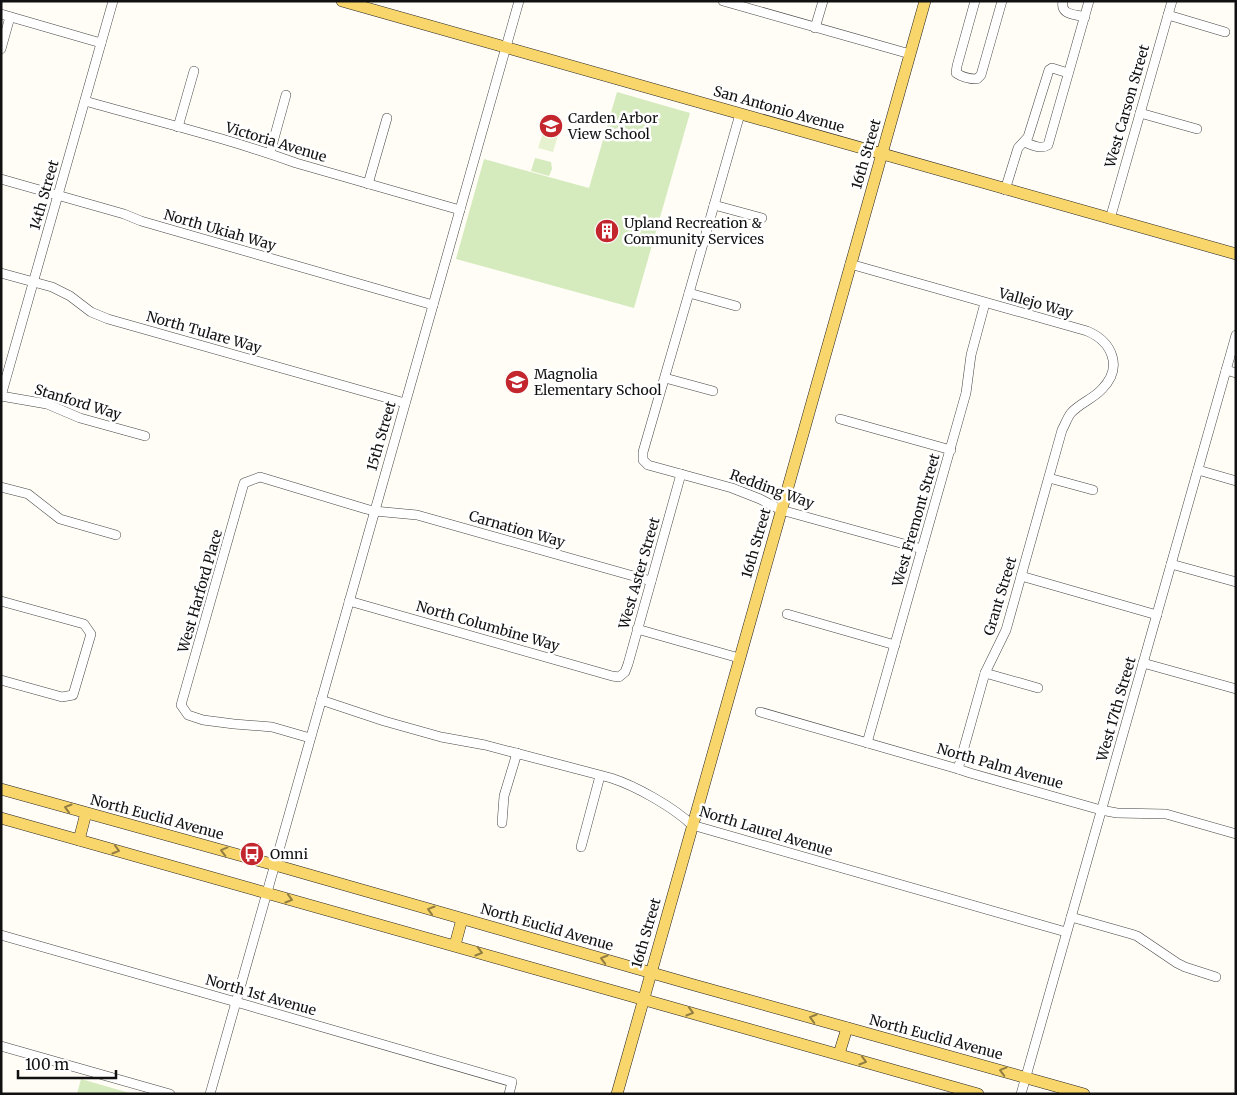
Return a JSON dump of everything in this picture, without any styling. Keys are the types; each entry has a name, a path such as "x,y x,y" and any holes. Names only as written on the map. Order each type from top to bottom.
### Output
{"main road":[{"name":"San Antonio Avenue","path":"342,1 1236,254"},
{"name":"16th Street","path":"617,1094 925,1"},
{"name":"North Euclid Avenue","path":"1,789 1084,1094"},
{"path":"79,840 86,813"},
{"path":"1,818 978,1094"},
{"path":"455,945 462,919"},
{"path":"840,1054 847,1028"}],"street":[{"name":"14th Street","path":"1,396 113,1"},
{"name":"15th Street","path":"210,1094 519,1"},
{"path":"723,1 910,54"},
{"path":"815,28 823,1"},
{"path":"975,1 956,72 961,76 972,79 977,79 981,75 1002,1"},
{"path":"1063,1 1063,10 1085,16"},
{"path":"1024,142 1040,147 1048,145 1089,1"},
{"name":"West Carson Street","path":"1110,219 1172,1"},
{"path":"1,49 6,15 101,43"},
{"path":"1168,15 1225,32"},
{"path":"1005,190 1018,148 1028,137 1049,70 1052,68 1068,73"},
{"path":"178,127 194,71"},
{"path":"270,154 286,95"},
{"name":"Victoria Avenue","path":"85,101 460,210"},
{"path":"1140,113 1197,129"},
{"path":"713,391 665,378 740,114"},
{"path":"368,184 387,118"},
{"name":"North Ukiah Way","path":"1,179 433,305"},
{"path":"714,205 762,218"},
{"name":"Vallejo Way","path":"850,264 1096,335 1110,349 1113,357 1112,370 1108,382 1100,391 1078,406 1069,415 1062,430"},
{"name":"North Tulare Way","path":"1,273 52,287 70,296 91,312 108,319 405,403"},
{"path":"689,294 736,306"},
{"name":"West Fremont Street","path":"868,743 951,450 966,393 971,355 985,303"},
{"name":"West 17th Street","path":"1022,1092 1236,335"},
{"path":"1226,370 1236,373"},
{"name":"Redding Way","path":"665,378 643,452 643,460 648,465 750,494 781,510 922,549"},
{"name":"Stanford Way","path":"1,396 47,404 80,418 145,436"},
{"path":"840,419 951,450"},
{"name":"Grant Street","path":"958,769 985,673 1006,630 1062,430"},
{"path":"1198,470 1236,481"},
{"name":"West Aster Street","path":"620,677 625,672 681,474"},
{"name":"West Harford Place","path":"310,738 272,727 203,720 188,715 181,705 244,483 260,477 374,511"},
{"path":"1048,478 1093,490"},
{"path":"1,487 28,494 60,519 116,535"},
{"name":"Carnation Way","path":"374,511 417,515 651,581"},
{"path":"1171,564 1236,582"},
{"path":"1021,576 1157,614"},
{"path":"1,601 84,624 91,634 73,695 62,697 1,680"},
{"name":"North Columbine Way","path":"349,601 620,677"},
{"path":"787,614 895,645"},
{"path":"637,629 739,658"},
{"path":"1143,663 1236,689"},
{"path":"985,673 1038,688"},
{"name":"North Laurel Avenue","path":"321,700 384,721 441,737 486,745 626,784 682,816 692,825 1066,932"},
{"name":"North Palm Avenue","path":"760,712 1101,810 1117,813 1166,814 1236,834"},
{"path":"502,823 504,796 516,753"},
{"path":"581,847 600,776"},
{"path":"1071,917 1137,936 1177,963 1216,976"},
{"name":"North 1st Avenue","path":"1,935 512,1082 509,1094"},
{"path":"1,1046 170,1094"}],"green space":[{"path":"617,92 690,113 634,308 456,259 484,159 589,188"},
{"path":"546,124 560,129 553,152 538,148"},
{"path":"535,158 551,162 552,169 549,176 531,171"},
{"path":"81,1079 133,1094 77,1094"}],"place":[{"name":"Carden Arbor View School","path":"551,126"},
{"name":"Upland Recreation & Community Services","path":"607,231"},
{"name":"Magnolia Elementary School","path":"517,382"},
{"name":"Omni","path":"252,854"}]}
